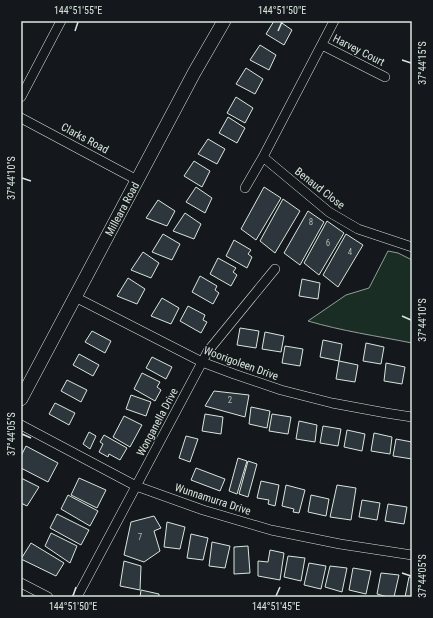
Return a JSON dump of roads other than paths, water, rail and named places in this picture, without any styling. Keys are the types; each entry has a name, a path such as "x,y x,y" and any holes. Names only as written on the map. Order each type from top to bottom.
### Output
{"main road":[{"name":"Milleara Road","path":"21,399 194,73 224,21"}],"street":[{"path":"21,97 61,21"},
{"path":"245,188 263,157 334,21"},
{"name":"Harvey Court","path":"322,45 384,77"},
{"name":"Clarks Road","path":"21,118 137,180"},
{"name":"Benaud Close","path":"263,157 329,212 358,228 412,247"},
{"name":"Wonganella Drive","path":"77,597 208,351 275,269"},
{"name":"Woorigoleen Drive","path":"75,297 202,362 234,374 281,390 332,403 412,417"},
{"name":"Wunnamurra Drive","path":"21,425 136,486 203,510 271,530 340,544 412,556"},
{"path":"21,583 48,597"}]}
